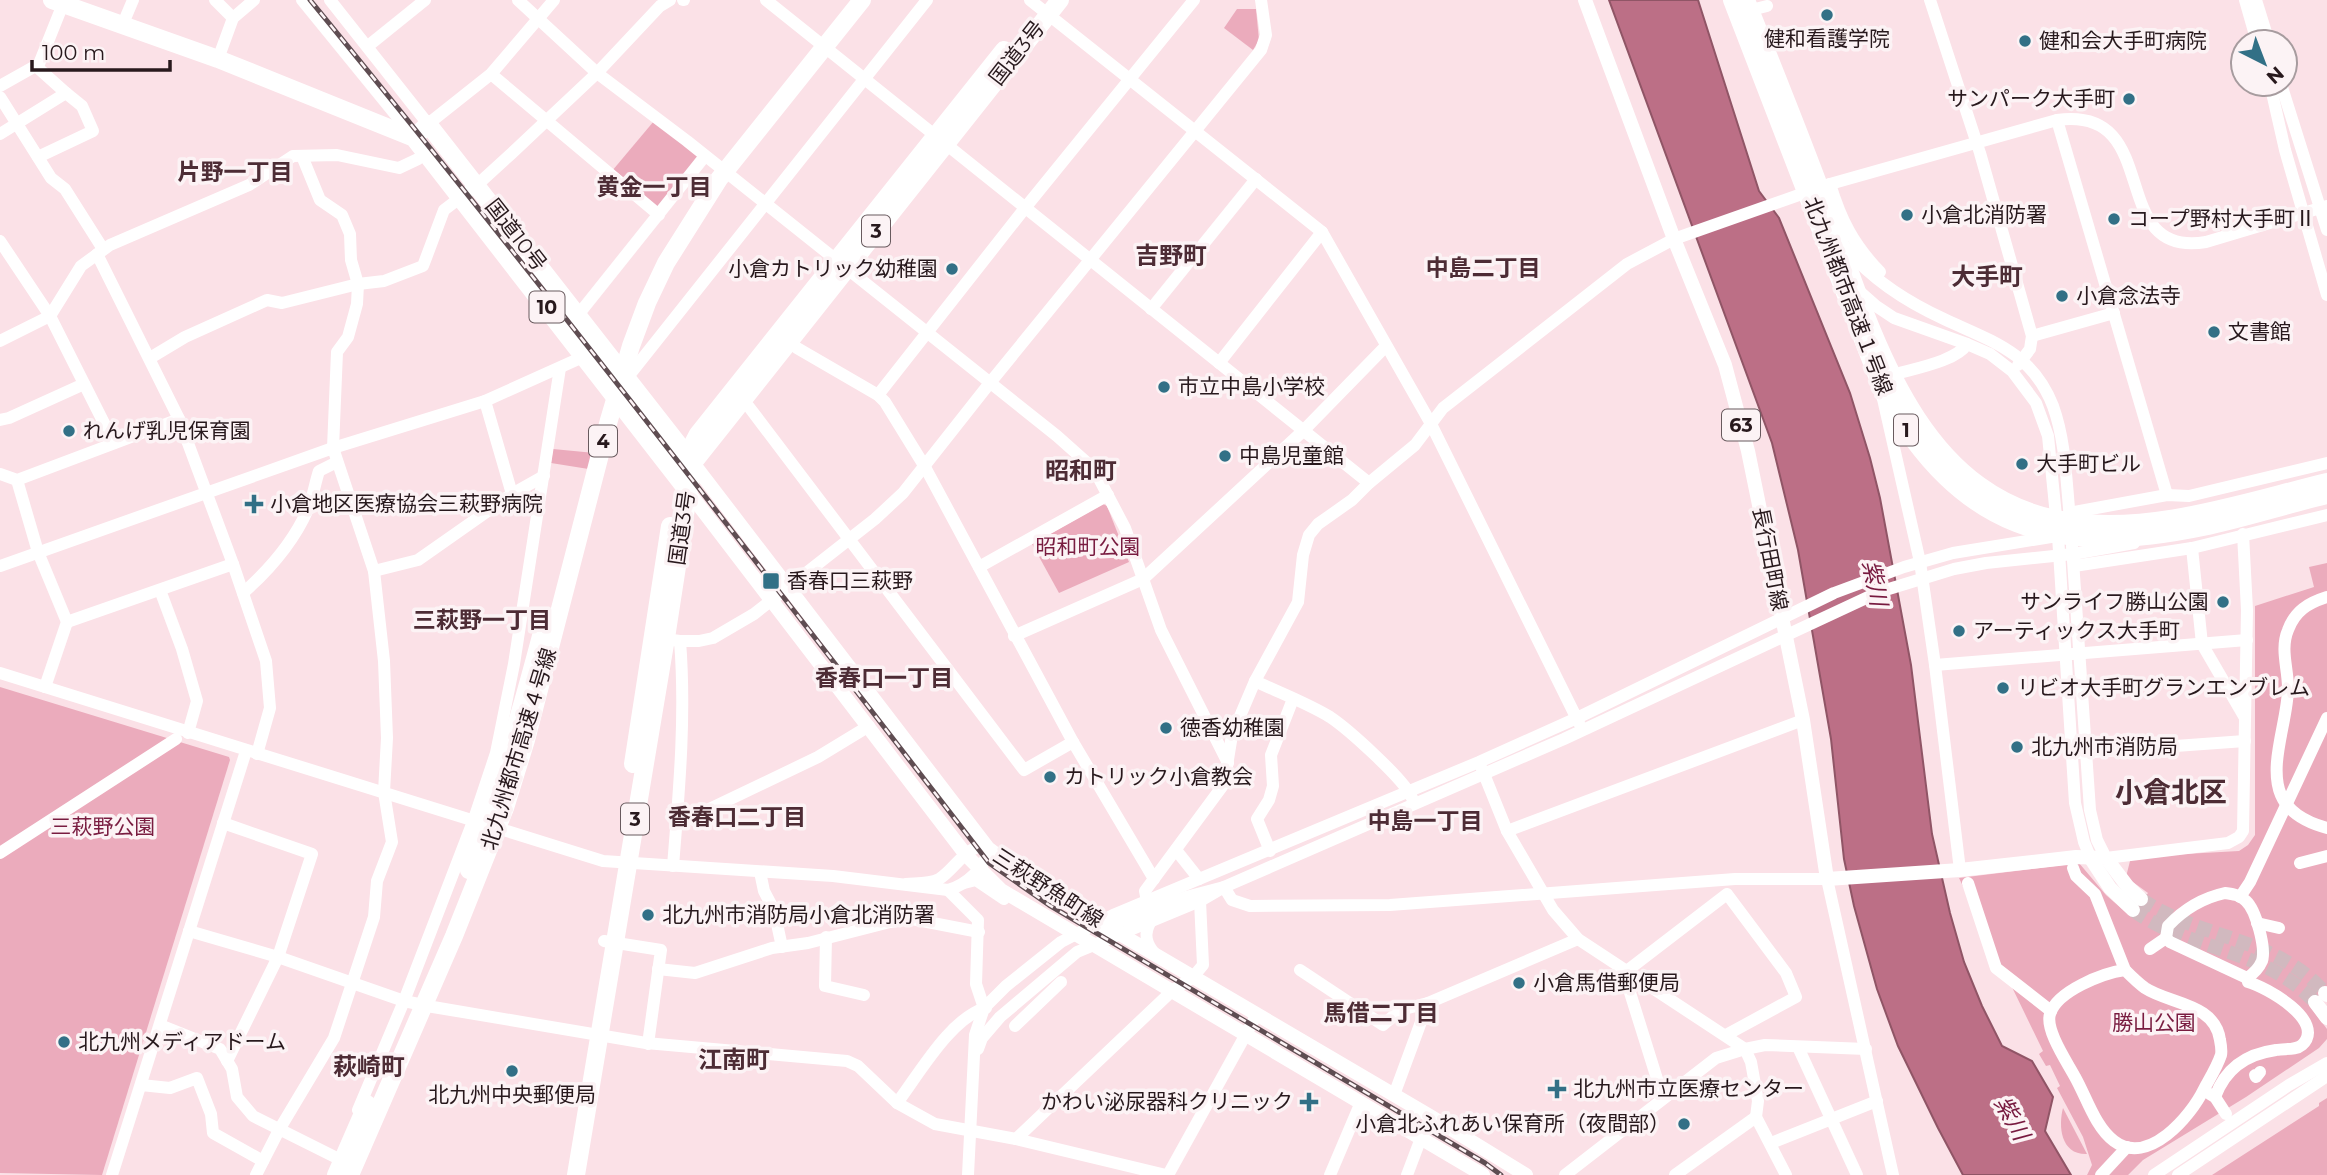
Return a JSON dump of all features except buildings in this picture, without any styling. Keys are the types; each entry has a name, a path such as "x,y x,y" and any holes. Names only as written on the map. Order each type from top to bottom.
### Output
{"highway":[{"name":"北九州都市高速４号線","path":"336,1167 443,932 493,805 598,416 638,296 668,236 709,174 847,0"},
{"name":"北九州都市高速４号線","path":"350,1175 465,911 505,808 526,740 609,420 631,346 648,303 666,263 719,179 862,0"},
{"path":"1719,0 1767,119 1789,153"},
{"name":"国道10号","path":"57,2 218,60 414,138 682,484"},
{"path":"1763,2 1788,72 1816,188"},
{"name":"1","path":"1740,3 1781,85 1887,367 1927,433 1964,472 1993,493 2022,508 2052,518 2093,524 2178,517 2327,482"},
{"name":"北九州都市高速１号線","path":"1740,3 1884,394 1917,446 1947,480 1985,508 2010,521 2035,530 2089,539 2131,538 2175,532 2327,495"},
{"name":"国道3号","path":"564,1175 594,1035 610,942 682,484 698,434 783,337 841,265 941,140 1044,4"},
{"name":"国道10号","path":"428,124 690,459"},
{"path":"414,138 428,124"},
{"name":"国道3号","path":"690,459 741,400 783,337"},
{"path":"2096,529 2144,513 2327,470"},
{"name":"国道3号","path":"623,863 673,640 682,484"},
{"path":"2103,549 2143,548 2198,538 2327,505"},
{"name":"国道3号","path":"576,1175 594,1035"}],"main road":[{"name":"長行田町線","path":"1585,0 1681,236 1725,365 1748,451 1803,720 1827,879"},
{"name":"三萩野魚町線","path":"690,459 988,848 1040,887 1526,1175"},
{"name":"三萩野魚町線","path":"682,484 978,869 1018,902 1483,1175"},
{"path":"1827,879 1959,870 2076,857 2099,858 2110,888 2137,905"},
{"path":"2322,997 2327,1018"}],"street":[{"path":"122,26 133,0"},
{"path":"215,0 233,18"},
{"path":"218,60 233,18 254,0"},
{"path":"302,0 414,138"},
{"path":"330,0 428,124 491,74 554,0"},
{"path":"368,47 425,0"},
{"path":"518,0 597,74 705,156 1057,436 1094,469 1125,528 1161,630 1228,764"},
{"path":"150,358 186,337 267,300 282,303 358,284 384,281 423,266 444,210 477,185 597,74 660,6 670,0"},
{"path":"766,0 1368,483"},
{"path":"627,378 927,0"},
{"path":"878,395 1194,0"},
{"path":"673,866 681,762 673,640 699,642 713,638 754,614 894,501 925,467 989,384 1261,50 1266,36 1261,0"},
{"path":"1930,0 1976,142 2032,337 2030,349 2012,371"},
{"path":"2245,0 2253,28"},
{"path":"2256,0 2265,28"},
{"path":"0,86 37,66 57,2"},
{"path":"1740,3 1763,2 1750,27"},
{"path":"1740,3 1816,188 1825,246 1844,275 1867,299 1894,318 1990,354 2012,371 2036,403 2048,436 2058,555 2072,654 2079,753 2077,820 2099,858 2228,843 2239,838 2244,827 2247,640 2243,534"},
{"path":"1740,3 1735,16 1789,153 1850,236 1902,295 1945,320 1998,343 2021,360 2044,389 2062,437 2073,560 2072,654"},
{"path":"1044,4 1130,78 1322,232 1430,422 1580,724"},
{"path":"37,66 82,106 93,131 38,157"},
{"path":"491,74 659,215"},
{"path":"0,134 66,93"},
{"path":"0,97 51,177 65,189 100,252 179,419 266,661 270,708 223,823 112,1175"},
{"path":"2274,98 2327,295"},
{"path":"2286,98 2324,207 2327,230"},
{"path":"1147,901 1145,891 1224,783 1232,735 1255,681 1298,602 1303,555 1309,536 1318,524 1352,500 1368,483 1415,445 1443,408 1627,264 1681,236 1785,198 1976,142 2073,118 2088,119 2110,131 2125,155 2143,210 2149,220 2163,234 2178,242 2206,242 2324,207"},
{"path":"2057,120 2167,495"},
{"path":"0,341 50,316 81,266 100,252 249,185 293,156 337,155 398,167 418,159 426,152"},
{"path":"256,1175 279,1130 334,1038 374,917 377,881 392,842 384,792 387,738 384,660 374,571 332,449 337,352 348,337 357,304 358,284 351,260 350,234 342,215 320,200 302,156"},
{"path":"578,315 705,156"},
{"path":"1152,309 1256,179"},
{"path":"1219,363 1322,232"},
{"path":"1,245 50,316 114,443"},
{"path":"2032,337 2114,313"},
{"path":"783,337 878,395 885,402 925,467 1073,742 1154,879"},
{"path":"0,566 332,449 485,401 561,368 601,344"},
{"path":"1959,870 1936,665 1923,579 1881,392 1889,376 1953,357 1967,344"},
{"path":"1014,636 1143,579 1303,432 1386,345"},
{"path":"160,1025 220,1049 232,1069 237,1097 253,1116 336,1167 474,820 496,753 512,676 561,368"},
{"path":"0,420 84,384"},
{"path":"741,400 850,537 1024,770 1073,742"},
{"path":"485,401 512,494"},
{"path":"0,474 17,480 179,419"},
{"path":"243,593 259,579 290,542 308,508 319,471 337,463"},
{"path":"2069,513 2167,495 2189,496 2327,463"},
{"path":"374,571 418,560 512,494 544,476"},
{"path":"1580,724 1800,609 1920,562 1986,547 2096,529 2327,476"},
{"path":"17,480 38,552 67,622 45,687"},
{"path":"979,567 1108,495"},
{"path":"2073,560 2103,549 2327,505"},
{"path":"975,1056 982,1038 1000,1017 1070,957 1082,939 1108,927 1147,901 1482,768 1785,636 1841,608 1907,582 1986,563 2058,555 2073,560 2192,548 2327,515"},
{"path":"2192,548 2202,644 2245,719"},
{"path":"67,622 233,564"},
{"path":"160,590 197,701 188,733"},
{"path":"2327,597 2305,606 2294,616 2285,638 2283,653 2288,687 2276,771 2280,794 2291,811 2310,823 2327,828"},
{"path":"1936,665 2247,640"},
{"path":"0,673 603,861 906,884 948,890 976,880 1000,897 1018,902"},
{"path":"1255,681 1331,718 1393,773 1412,797"},
{"path":"1270,851 1257,819 1269,800 1273,786 1271,755 1293,699"},
{"path":"2240,897 2250,882 2327,718"},
{"path":"1507,831 1803,720"},
{"path":"676,825 818,757 869,726"},
{"path":"0,853 176,739"},
{"path":"2079,753 2245,741"},
{"path":"1482,768 1507,831 1553,910 1578,939 1745,1049 1751,1062 1758,1101 1756,1117 1786,1175"},
{"path":"1108,927 1152,921 1200,901 1412,797"},
{"path":"223,823 312,854 278,957 227,1061"},
{"path":"906,884 937,879 978,846 988,848 987,857 964,883"},
{"path":"1176,850 1199,879"},
{"path":"2300,863 2327,856"},
{"path":"2073,869 2076,876 2095,894 2126,965 2144,987 2194,1008 2208,1017 2220,1034 2222,1053 2209,1094"},
{"path":"760,872 764,891 774,910 782,947"},
{"path":"1224,887 1232,900 1250,906 1390,905 1735,879 1827,879 1893,1175"},
{"path":"1663,1098 1627,983 1628,971 1727,894 1735,879"},
{"path":"1968,883 1996,968 2051,1011"},
{"path":"897,1103 963,1020 984,1008 996,995 1025,981 1082,939 1186,897 1224,887"},
{"path":"948,890 975,916 979,932 976,984 984,1008"},
{"path":"2150,949 2166,938 2168,926 2175,919 2208,896 2225,893 2240,897 2249,903 2263,950 2262,961 2245,983"},
{"path":"1726,1035 1796,997 1786,973 1727,894"},
{"path":"1016,1139 1172,991 1194,977 1203,965 1200,901"},
{"path":"658,969 695,973 782,947 912,919 979,932"},
{"path":"1152,921 1146,932 1147,941 1158,956"},
{"path":"969,1171 977,1025 995,986 1054,938 1056,931 1052,922"},
{"path":"2256,923 2279,928"},
{"path":"189,931 278,957 404,1001 648,1044 847,1061 858,1066 897,1103 936,1124 1016,1139 1167,1175 1256,1016"},
{"path":"826,937 825,986 864,995"},
{"path":"2126,965 2056,1001 2049,1016 2053,1036 2102,1127 2114,1141 2127,1147 2148,1146 2182,1123 2233,1067 2244,1059 2274,1050 2296,1048 2303,1044 2308,1036 2309,1026 2302,1015 2273,992 2245,983 2166,938"},
{"path":"1300,970 1383,1025 1401,1010 1428,1003 1578,939"},
{"path":"610,942 661,950 648,1044"},
{"path":"984,1008 1003,1004 1048,967 1070,957"},
{"path":"1015,1026 1057,985 1044,978"},
{"path":"1394,1095 1428,1003"},
{"path":"1565,1175 1716,1058 1765,1045 1866,1049"},
{"path":"1798,1047 1829,1120 1857,1175"},
{"path":"2154,1175 2289,1085 2327,1063"},
{"path":"2178,1175 2327,1076"},
{"path":"141,1085 170,1088 197,1078 211,1114 213,1133 263,1161"},
{"path":"2209,1094 2226,1114"},
{"path":"1771,1143 1877,1101"},
{"path":"1329,1175 1361,1102"},
{"path":"1675,1175 1756,1117"},
{"path":"1407,1175 1421,1138"},
{"path":"2101,1175 2127,1147"}],"green space":[{"path":"1237,9 1256,9 1259,40 1253,50 1224,28"},
{"path":"654,121 699,157 656,210 612,171"},
{"path":"553,449 605,454 601,471 551,463"},
{"name":"昭和町公園","path":"1103,504 1107,506 1129,562 1059,593 1032,544"},
{"name":"勝山公園","path":"2327,563 2327,988 2309,1005 2327,1029 2327,1039 2319,1048 2246,1097 2143,1160 2128,1175 2087,1175 2092,1165 2083,1137 2057,1088 2060,1086 2050,1065 2046,1066 2039,1054 2043,1051 1959,878 2079,863 2106,895 2130,916 2148,893 2126,877 2131,857 2239,851 2248,845 2255,835 2255,606 2314,587 2309,567"},
{"name":"三萩野公園","path":"0,687 229,757 230,760 102,1175 0,1173"},
{"path":"2327,1098 2327,1175 2212,1175 2319,1106 2319,1103"},
{"path":"2063,1108 2087,1154 2072,1150 2063,1138"}],"water":[{"name":"紫川","path":"1609,0 1698,0 1759,191 1779,218 1850,393 1870,458 1911,665 1932,834 1964,962 2002,1046 2032,1061 2053,1097 2045,1131 2071,1175 1963,1175 1898,1046 1877,989 1844,859 1831,739 1798,550 1772,443"}],"tunnel":[{"path":"2141,899 2187,923 2284,960 2306,975 2325,993"},
{"path":"2133,910 2155,924 2273,971 2295,984 2315,1002"}],"railway":[{"path":"310,0 568,321 989,863 1049,905 1501,1175"}],"place":[{"name":"健和看護学院","path":"1827,15"},
{"name":"健和会大手町病院","path":"2025,41"},
{"name":"サンパーク大手町","path":"2129,99"},
{"name":"小倉北消防署","path":"1907,215"},
{"name":"コープ野村大手町Ⅱ","path":"2114,219"},
{"name":"小倉カトリック幼稚園","path":"952,269"},
{"name":"小倉念法寺","path":"2062,296"},
{"name":"文書館","path":"2214,332"},
{"name":"市立中島小学校","path":"1164,387"},
{"name":"れんげ乳児保育園","path":"69,431"},
{"name":"中島児童館","path":"1225,456"},
{"name":"大手町ビル","path":"2022,464"},
{"name":"小倉地区医療協会三萩野病院","path":"254,504"},
{"name":"香春口三萩野","path":"771,581"},
{"name":"サンライフ勝山公園","path":"2223,602"},
{"name":"アーティックス大手町","path":"1959,631"},
{"name":"リビオ大手町グランエンブレム","path":"2003,688"},
{"name":"徳香幼稚園","path":"1166,728"},
{"name":"北九州市消防局","path":"2017,747"},
{"name":"カトリック小倉教会","path":"1050,777"},
{"name":"北九州市消防局小倉北消防署","path":"648,915"},
{"name":"小倉馬借郵便局","path":"1519,983"},
{"name":"北九州メディアドーム","path":"64,1042"},
{"name":"北九州中央郵便局","path":"512,1071"},
{"name":"北九州市立医療センター","path":"1557,1089"},
{"name":"かわい泌尿器科クリニック","path":"1309,1102"},
{"name":"小倉北ふれあい保育所（夜間部）","path":"1684,1124"}],"district":[{"name":"片野一丁目","path":"235,172"},
{"name":"黄金一丁目","path":"654,187"},
{"name":"吉野町","path":"1171,256"},
{"name":"中島二丁目","path":"1483,268"},
{"name":"大手町","path":"1987,277"},
{"name":"昭和町","path":"1081,471"},
{"name":"三萩野一丁目","path":"482,620"},
{"name":"香春口一丁目","path":"884,678"},
{"name":"小倉北区","path":"2171,792"},
{"name":"香春口二丁目","path":"737,817"},
{"name":"中島一丁目","path":"1425,821"},
{"name":"馬借二丁目","path":"1381,1013"},
{"name":"江南町","path":"734,1060"},
{"name":"萩崎町","path":"369,1067"}]}
